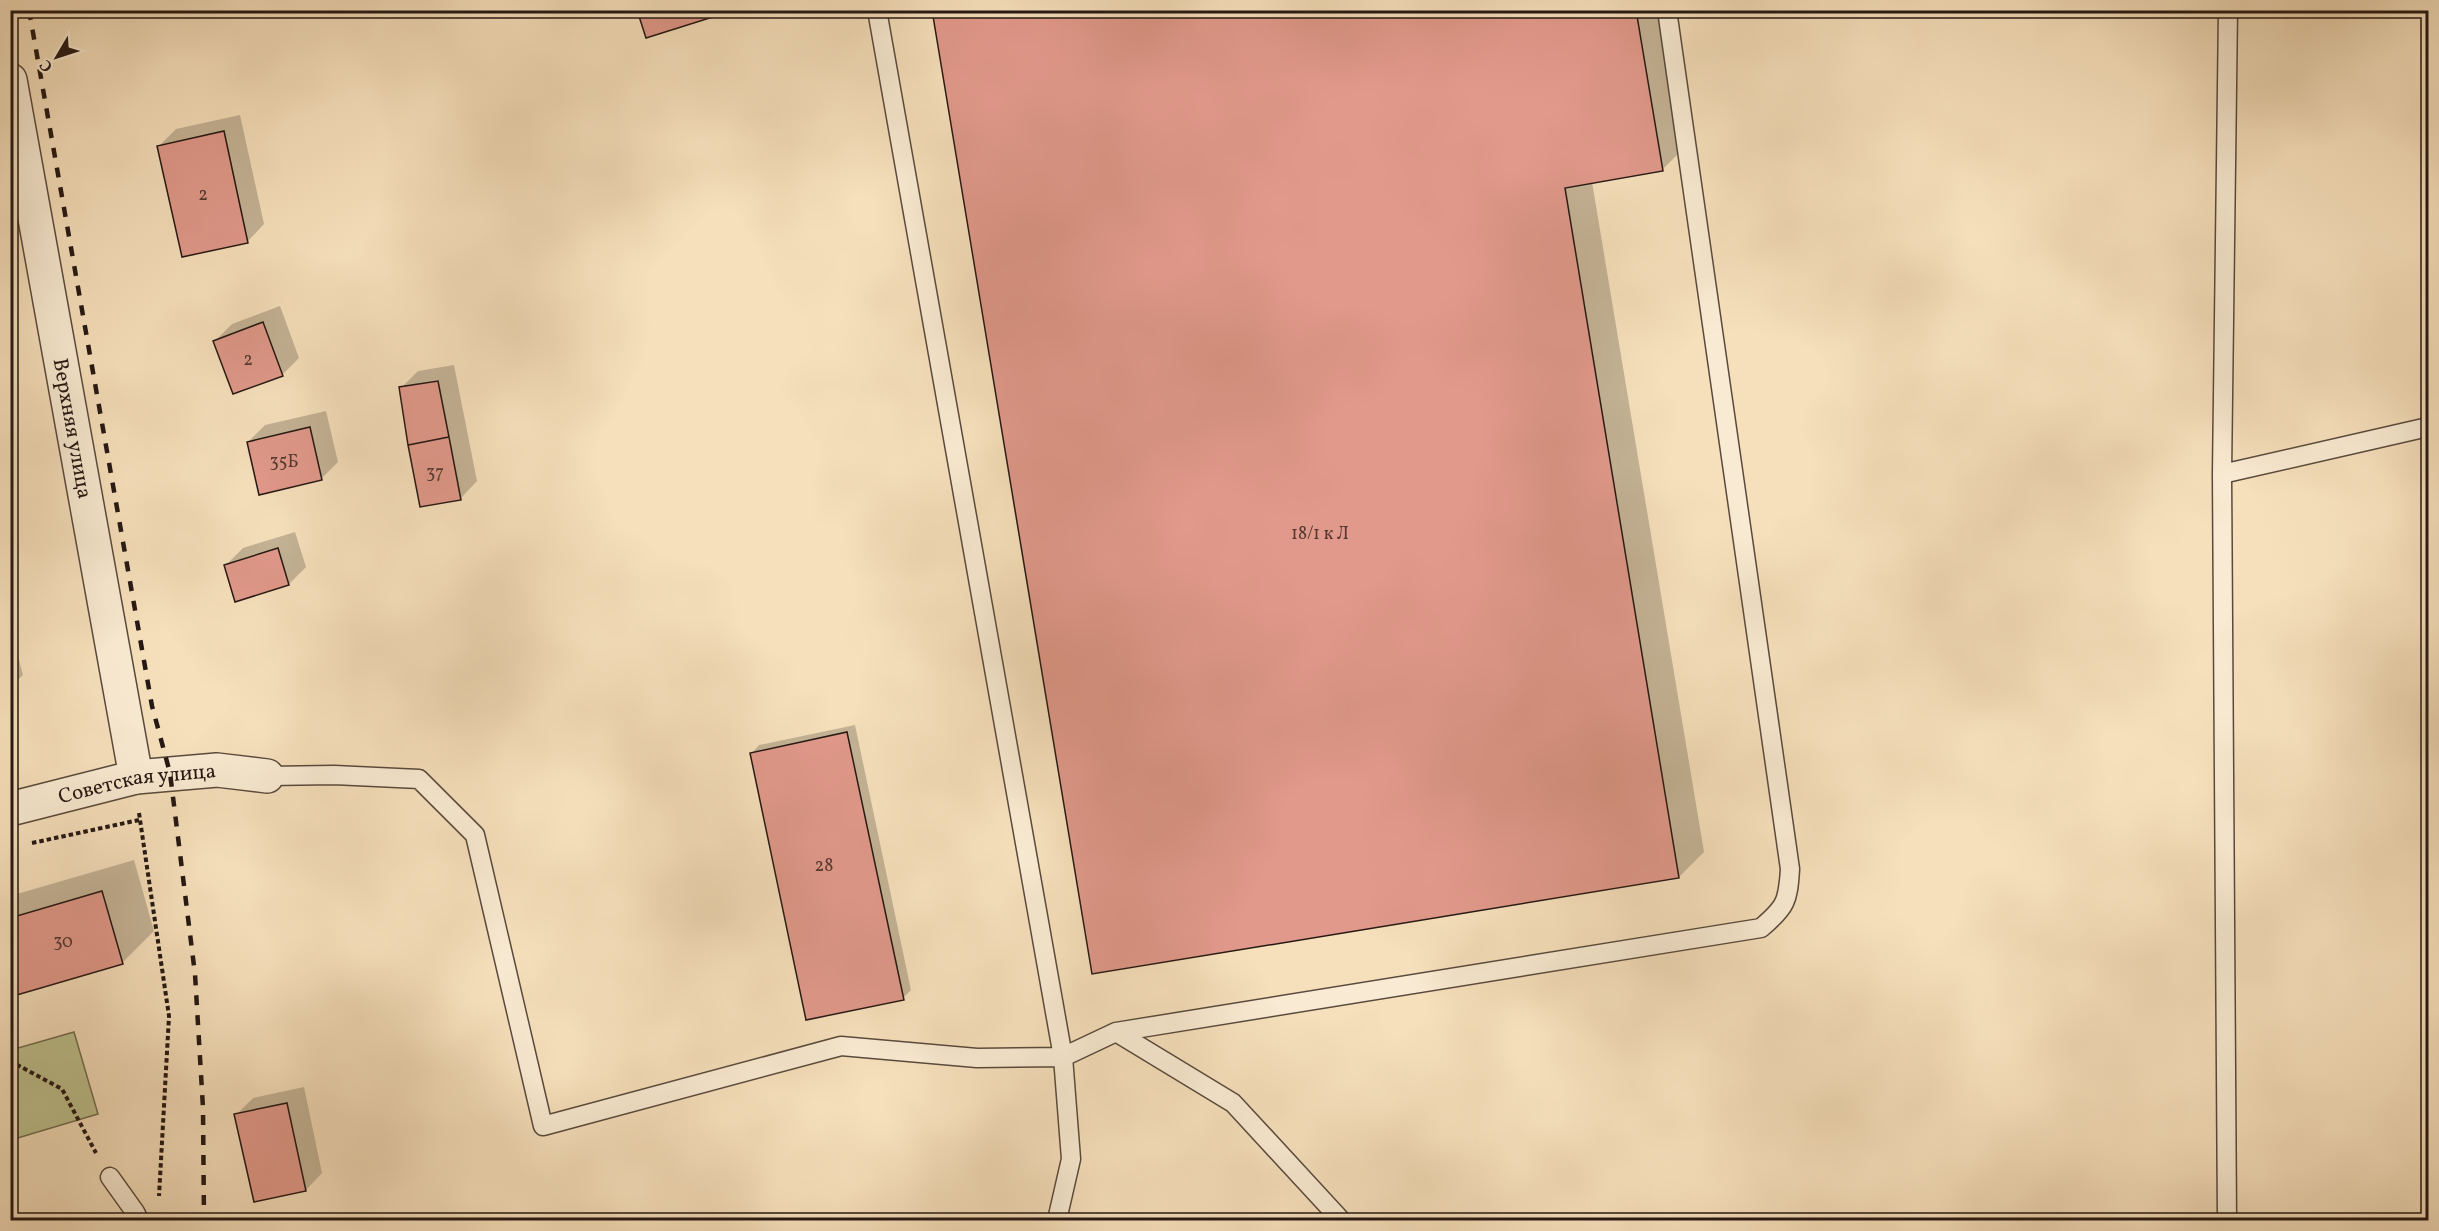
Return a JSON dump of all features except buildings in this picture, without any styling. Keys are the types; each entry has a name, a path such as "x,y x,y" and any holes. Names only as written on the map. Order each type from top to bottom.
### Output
{"street":[{"name":"Верхняя улица","path":"10,80 136,777"},
{"name":"Советская улица","path":"10,809 136,777 217,770 267,776"}],"lane":[{"path":"878,10 1063,1057 1071,1160 1058,1221"},
{"path":"267,776 334,775 419,779 475,835 543,1126 841,1046 977,1058 1063,1057 1116,1032 1761,928 1776,915 1788,897 1790,869 1666,10"},
{"path":"2227,1221 2222,474 2228,10"},
{"path":"2222,474 2428,427"},
{"path":"1116,1032 1233,1103 1341,1221"},
{"path":"110,1177 139,1221"}],"path":[{"path":"136,777 168,1016 158,1198"},
{"path":"22,845 140,820"},
{"path":"10,1061 62,1089 110,1177"}],"green space":[{"path":"74,1032 98,1114 11,1140 11,1050"}],"railway":[{"path":"29,10 152,706 170,773 195,974 203,1108 204,1220"}]}
